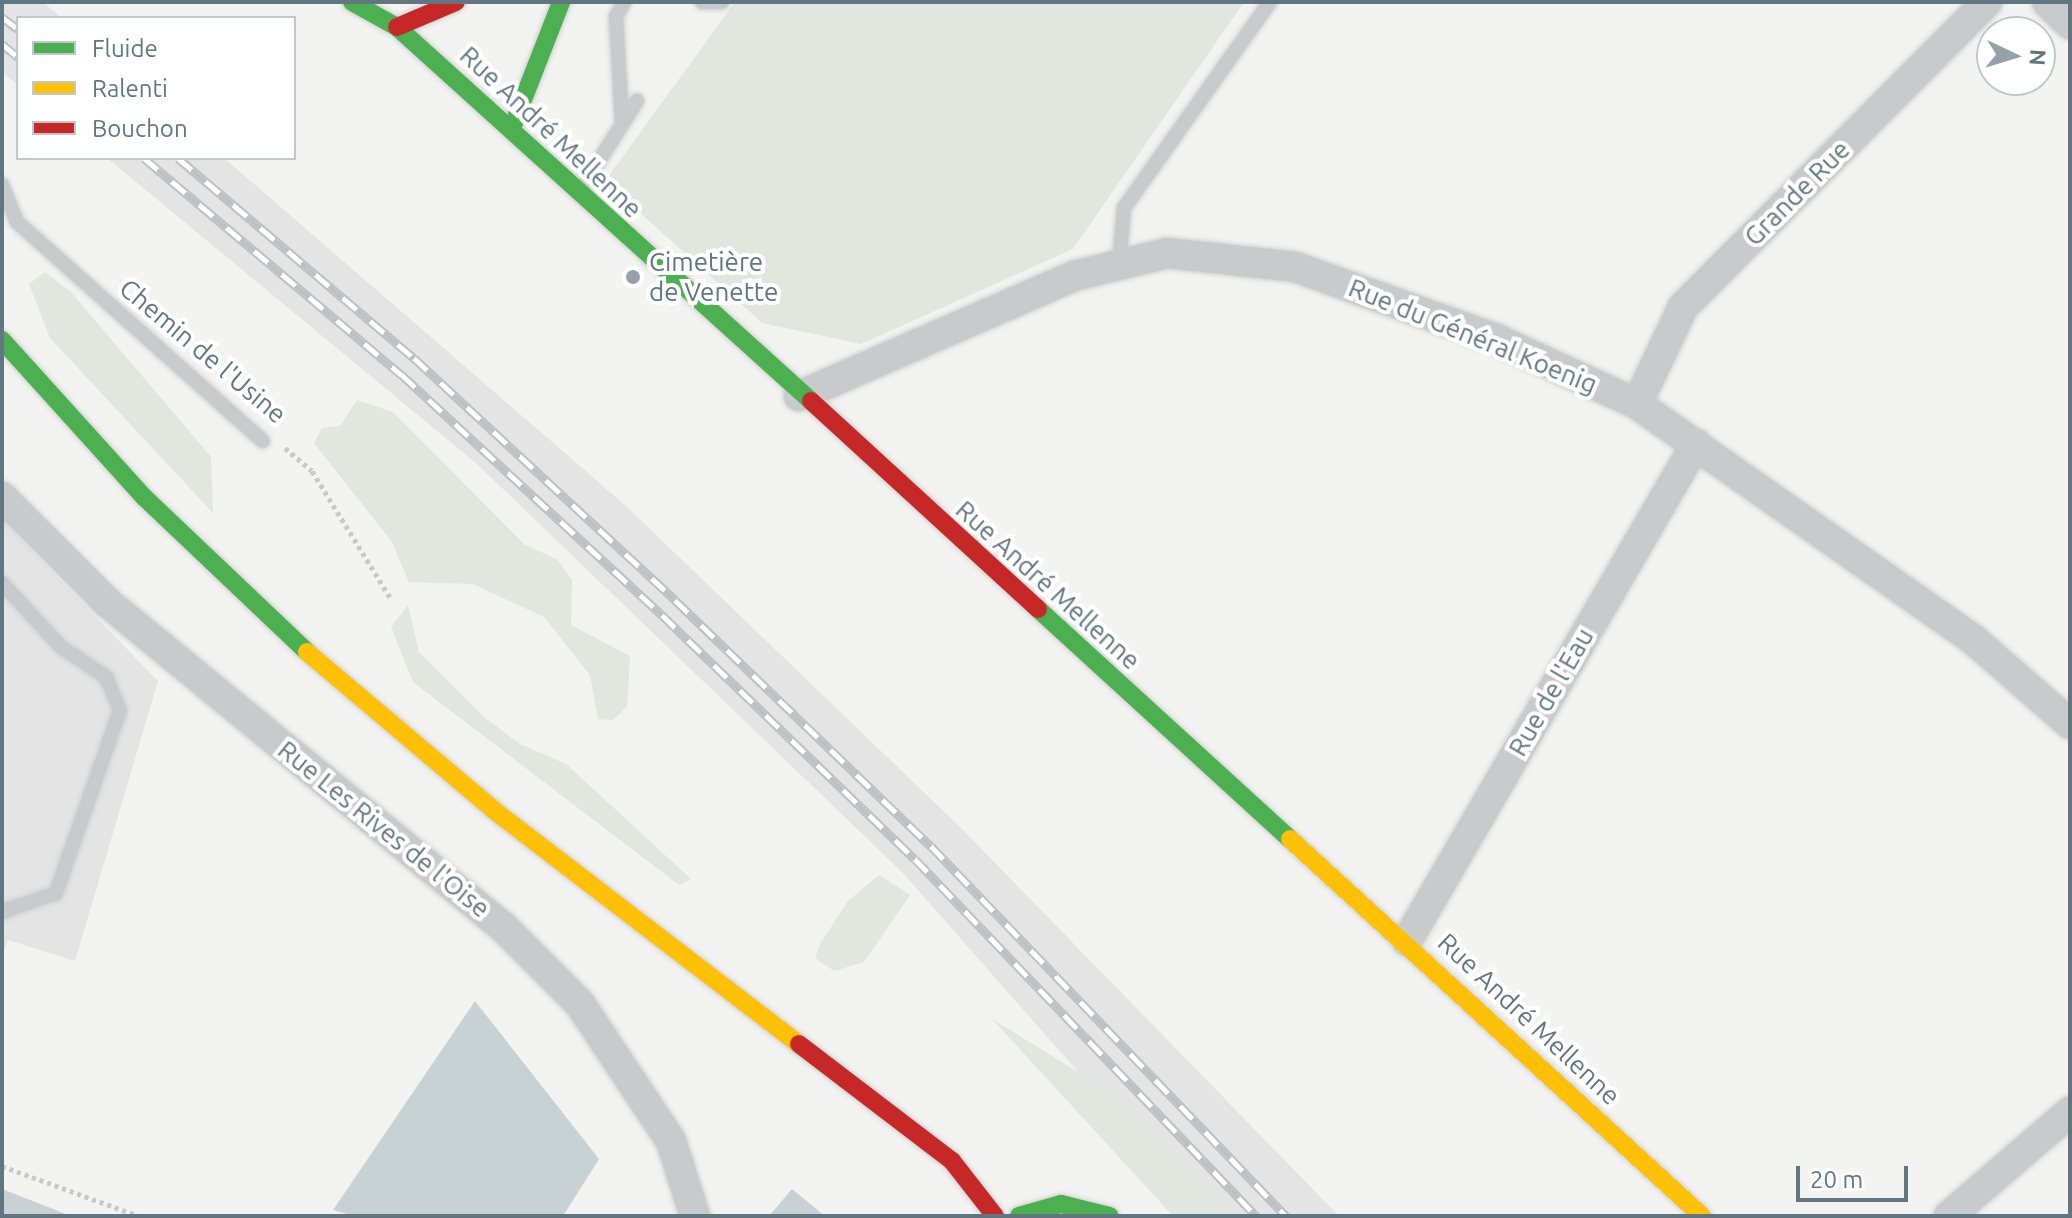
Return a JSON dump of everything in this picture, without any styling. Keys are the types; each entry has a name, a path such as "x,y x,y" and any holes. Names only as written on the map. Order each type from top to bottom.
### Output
{"street":[{"name":"Rue André Mellenne","path":"352,2 397,27 512,128 578,193 799,396 1407,941 1702,1216"},
{"path":"397,27 456,2"},
{"path":"512,128 561,2"},
{"name":"Grande Rue","path":"1637,404 1683,307 1987,2"},
{"path":"2047,2 2070,24"},
{"name":"Rue du Général Koenig","path":"799,396 1074,276 1167,253 1295,267 1496,339 1637,404 1696,444 1821,540 1975,641 2070,724"},
{"path":"2,340 49,398 274,624 495,811 952,1161 995,1216"},
{"name":"Rue de l'Eau","path":"1407,941 1696,444"},
{"name":"Rue Les Rives de l'Oise","path":"2,497 108,603 503,927 580,1004 671,1141 695,1216"},
{"path":"1949,1216 2070,1112"},
{"path":"1019,1216 1061,1204 1110,1216"}],"lane":[{"path":"622,124 616,17 624,2"},
{"path":"702,2 722,2"},
{"path":"1119,266 1124,208 1270,2"},
{"path":"578,193 637,101"},
{"name":"Chemin de l'Usine","path":"2,185 17,222 263,441"},
{"path":"2,583 61,647 106,677 120,710 56,893 2,912"}],"path":[{"name":"Chemin de l'Usine","path":"263,441 289,449 312,471 391,599"},
{"path":"2,1166 139,1216"}],"shaded area":[{"path":"2,2 43,2 60,16 16,16 16,83 2,72"},
{"path":"735,2 1244,2 1073,249 861,344 762,323 605,181"},
{"path":"109,160 226,160 626,506 961,828 1339,1216 1205,1216 902,872 477,464"},
{"path":"45,272 71,292 211,457 213,513 50,338 29,284"},
{"path":"357,400 393,412 524,544 558,560 572,580 571,625 630,656 627,707 613,720 598,719 590,675 544,617 473,584 409,582 392,542 314,443 322,428 340,426"},
{"path":"2,520 158,681 75,961 8,940 2,955"},
{"path":"408,605 419,652 484,717 520,744 566,764 691,879 679,885 413,682 391,627"},
{"path":"879,875 910,895 864,962 834,971 815,958 820,944 848,901"},
{"path":"475,1001 599,1159 563,1216 354,1216 333,1210"},
{"path":"992,1019 1109,1091 1230,1216 1173,1216"},
{"path":"2,1189 71,1216 2,1216"},
{"path":"792,1189 825,1216 769,1216"}],"railway":[{"path":"2,17 16,28"},
{"path":"2,44 16,55"},
{"path":"146,160 402,375 662,615 915,859 1256,1216"},
{"path":"180,160 414,358 675,600 931,846 1286,1216"}],"traffic: fast":[{"path":"352,2 397,27 811,401"},
{"path":"512,128 561,2"},
{"path":"2,340 145,498 307,652"},
{"path":"1038,609 1290,839"},
{"path":"1019,1216 1061,1204 1110,1216"}],"traffic: slow":[{"path":"307,652 495,811 799,1044"},
{"path":"1290,839 1702,1216"}],"traffic: jam":[{"path":"397,27 456,2"},
{"path":"811,401 1038,609"},
{"path":"799,1044 952,1161 995,1216"}],"place":[{"name":"Cimetière de Venette","path":"633,277"}]}
